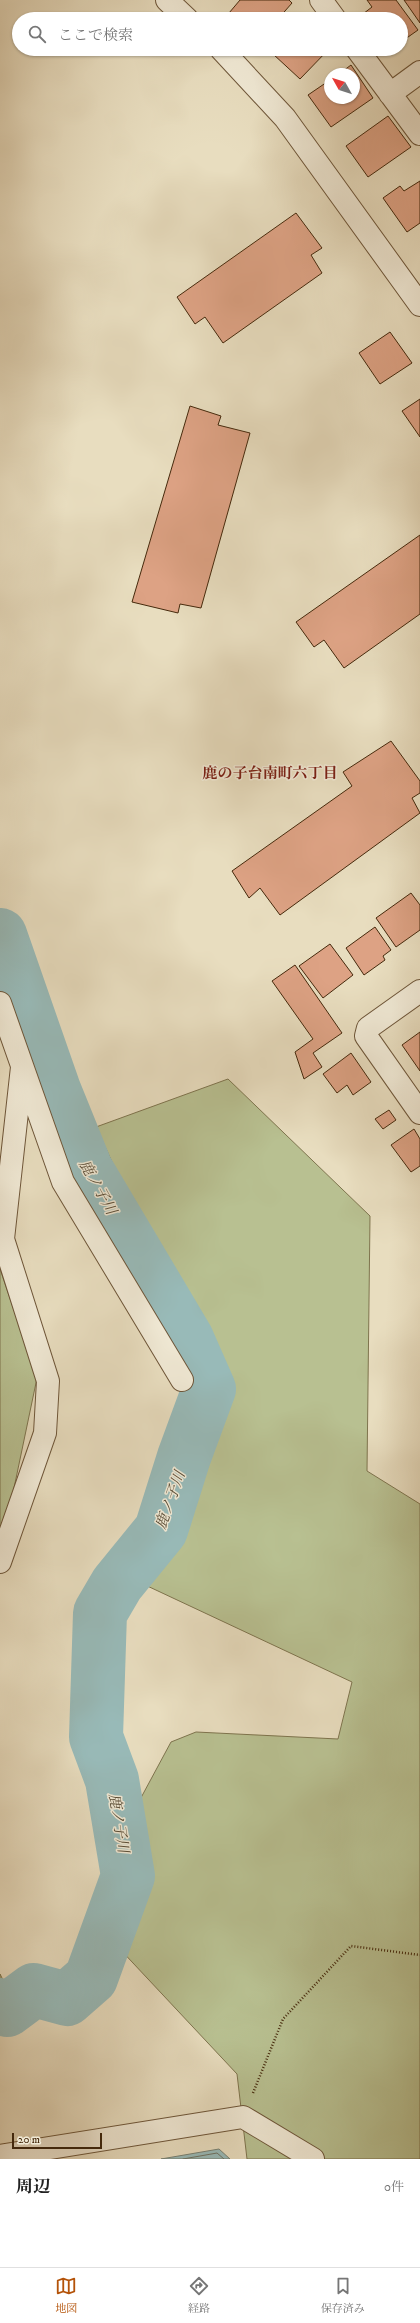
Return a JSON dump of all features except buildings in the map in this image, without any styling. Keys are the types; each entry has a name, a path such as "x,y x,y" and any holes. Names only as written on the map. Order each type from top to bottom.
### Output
{"street":[{"path":"166,0 180,12"},
{"path":"321,0 330,12"},
{"path":"227,56 285,118 420,305"},
{"path":"362,56 420,134"},
{"path":"390,94 420,72"},
{"path":"420,991 368,1028 366,1036 420,1113"},
{"path":"0,1003 63,1182 182,1380"},
{"path":"0,1562 45,1433 48,1381 3,1239 22,1067"},
{"path":"0,2156 243,2117 312,2159"}],"path":[{"path":"243,2117 283,2019 351,1946 420,1955"}],"green space":[{"path":"228,1079 370,1216 367,1471 420,1504 420,2159 247,2159 237,2074 118,1947 136,1807 171,1742 196,1732 338,1739 352,1682 126,1576 206,1367 96,1127"},
{"path":"0,1269 37,1378 0,1555"},
{"path":"0,1974 11,1996 0,2006"}],"water":[{"path":"219,2149 230,2159 161,2159"}],"waterway":[{"name":"鹿ノ子川","path":"0,935 54,1090 86,1169 187,1339 209,1389 184,1457 161,1530 117,1584 100,1613 96,1737 112,1780 128,1876 91,1978 67,1999 34,1990 7,2010 0,2005"}],"district":[{"name":"鹿の子台南町六丁目","path":"270,773"}]}
